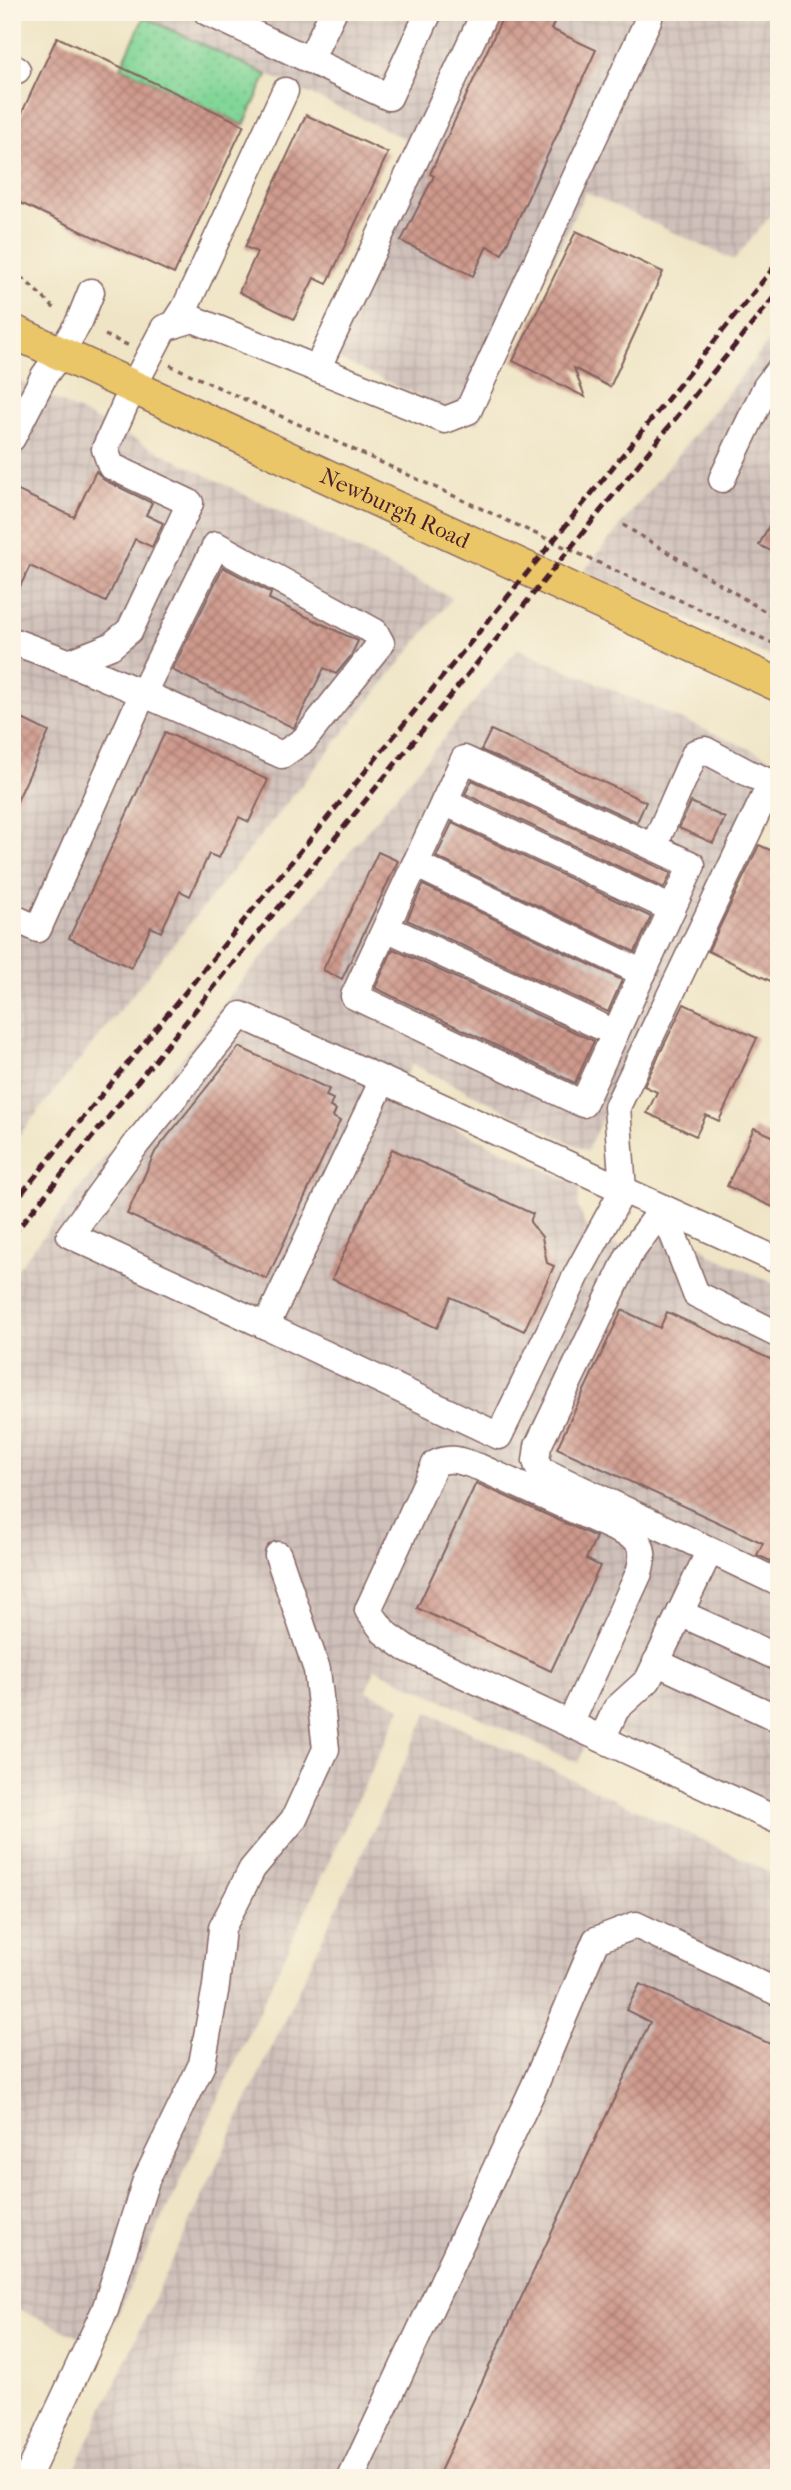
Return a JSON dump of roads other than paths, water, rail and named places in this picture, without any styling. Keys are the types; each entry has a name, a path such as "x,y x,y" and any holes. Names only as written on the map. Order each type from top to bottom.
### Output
{"main road":[{"name":"Newburgh Road","path":"12,331 779,685"}],"street":[{"path":"207,12 389,97 429,12"},
{"path":"310,60 333,12"},
{"path":"317,369 485,12"},
{"path":"71,662 111,646 130,631 190,503 111,466 105,449 132,387 164,328 193,319 445,419 468,411 649,18 644,12"},
{"path":"174,325 285,92"},
{"path":"12,438 44,376 79,322 91,292"},
{"path":"722,479 766,387 779,370"},
{"path":"12,641 71,662 143,693 282,755 304,740 381,642 375,632 216,545 143,693 38,929 12,917"},
{"path":"654,846 695,753 705,750 775,785 617,1107 623,1189 577,1274 499,1436 70,1235 137,1143 241,1015 623,1189 779,1261"},
{"path":"464,759 654,846 692,865 583,1104 354,996 464,759"},
{"path":"444,802 672,909"},
{"path":"415,864 643,973"},
{"path":"386,928 615,1033"},
{"path":"267,1326 383,1080"},
{"path":"663,1208 696,1294 779,1335"},
{"path":"663,1208 629,1255 538,1446 536,1461 540,1469 779,1583"},
{"path":"570,1724 639,1573 643,1558 641,1545 634,1537 479,1467 444,1459 435,1464 368,1611 384,1632 406,1648 779,1821"},
{"path":"602,1739 616,1709 648,1680 710,1550"},
{"path":"27,2478 105,2310 146,2180 202,2064 216,1986 222,1928 252,1869 293,1819 326,1749 317,1670 278,1555"},
{"path":"680,1613 779,1658"},
{"path":"656,1662 779,1719"},
{"path":"351,2478 534,2087 596,1940 636,1924 779,1993"}],"railway":[{"path":"12,1205 779,261"},
{"path":"12,1236 779,291"}]}
